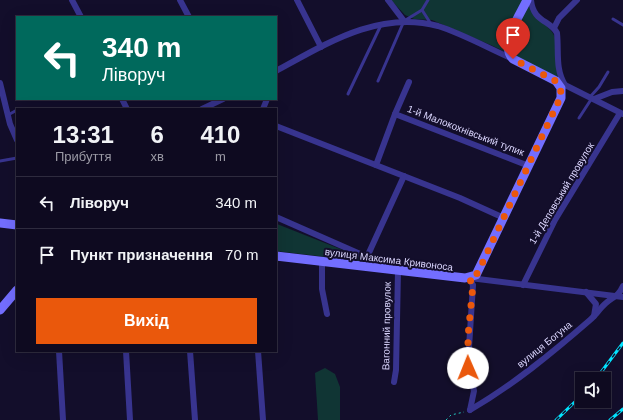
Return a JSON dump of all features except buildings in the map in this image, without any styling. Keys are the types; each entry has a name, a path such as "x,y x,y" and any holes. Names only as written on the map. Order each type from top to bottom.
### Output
{"street":[{"path":"72,0 80,16"},
{"path":"180,0 188,16"},
{"path":"297,0 321,47"},
{"path":"388,0 404,21"},
{"path":"513,59 508,51 508,41 527,0"},
{"path":"531,0 538,17 554,28 558,43 560,77 565,85"},
{"path":"554,28 559,18 577,0"},
{"path":"277,70 346,34 366,27 382,23 404,21 430,24 454,32 513,59 621,113"},
{"path":"470,410 474,391 468,363 473,285 469,278 476,275 561,98 561,88 556,81"},
{"path":"376,165 409,82"},
{"path":"0,84 1,93 16,137"},
{"path":"592,98 612,92 623,91"},
{"path":"204,108 221,100"},
{"name":"1-й Деповський провулок","path":"523,284 555,220 621,113"},
{"name":"1-й Малокохнівський тупик","path":"395,114 529,166"},
{"path":"277,126 482,207 504,218"},
{"path":"366,256 404,176"},
{"path":"277,217 366,256 393,270"},
{"path":"0,223 16,225"},
{"name":"вулиця Максима Кривоноса","path":"277,256 621,296"},
{"path":"322,262 322,289 327,314"},
{"name":"Вагонний провулок","path":"393,270 396,370 394,382"},
{"name":"вулиця Богуна","path":"470,410 489,399 523,374 594,316 605,305 621,296 623,286"},
{"path":"0,310 16,291"},
{"path":"586,292 596,304 605,305"},
{"path":"594,316 596,304"},
{"path":"59,352 63,420"},
{"path":"126,352 130,420"},
{"path":"190,352 195,420"},
{"path":"258,352 263,420"}],"lane":[{"path":"378,81 404,21 422,10 428,0"},
{"path":"422,10 430,24"},
{"path":"613,19 623,24"},
{"path":"348,94 382,23"},
{"path":"579,118 600,87 608,72"},
{"path":"8,116 16,111"},
{"path":"0,161 16,158"}],"path":[{"path":"446,420 451,415 470,410"}],"green space":[{"path":"391,0 528,0 529,6 534,14 555,36 558,75 557,77 493,46 432,20 414,19 405,15"},
{"path":"277,224 368,260 368,262 277,251"},
{"path":"325,368 335,374 340,387 340,420 318,420 315,373"}],"railway":[{"path":"601,372 623,343"},
{"path":"556,420 575,402"},
{"path":"610,420 623,409"}],"route":[{"path":"468,368 468,336 473,285 469,278 474,277 479,270 562,94 561,88 556,81 513,59"}]}
